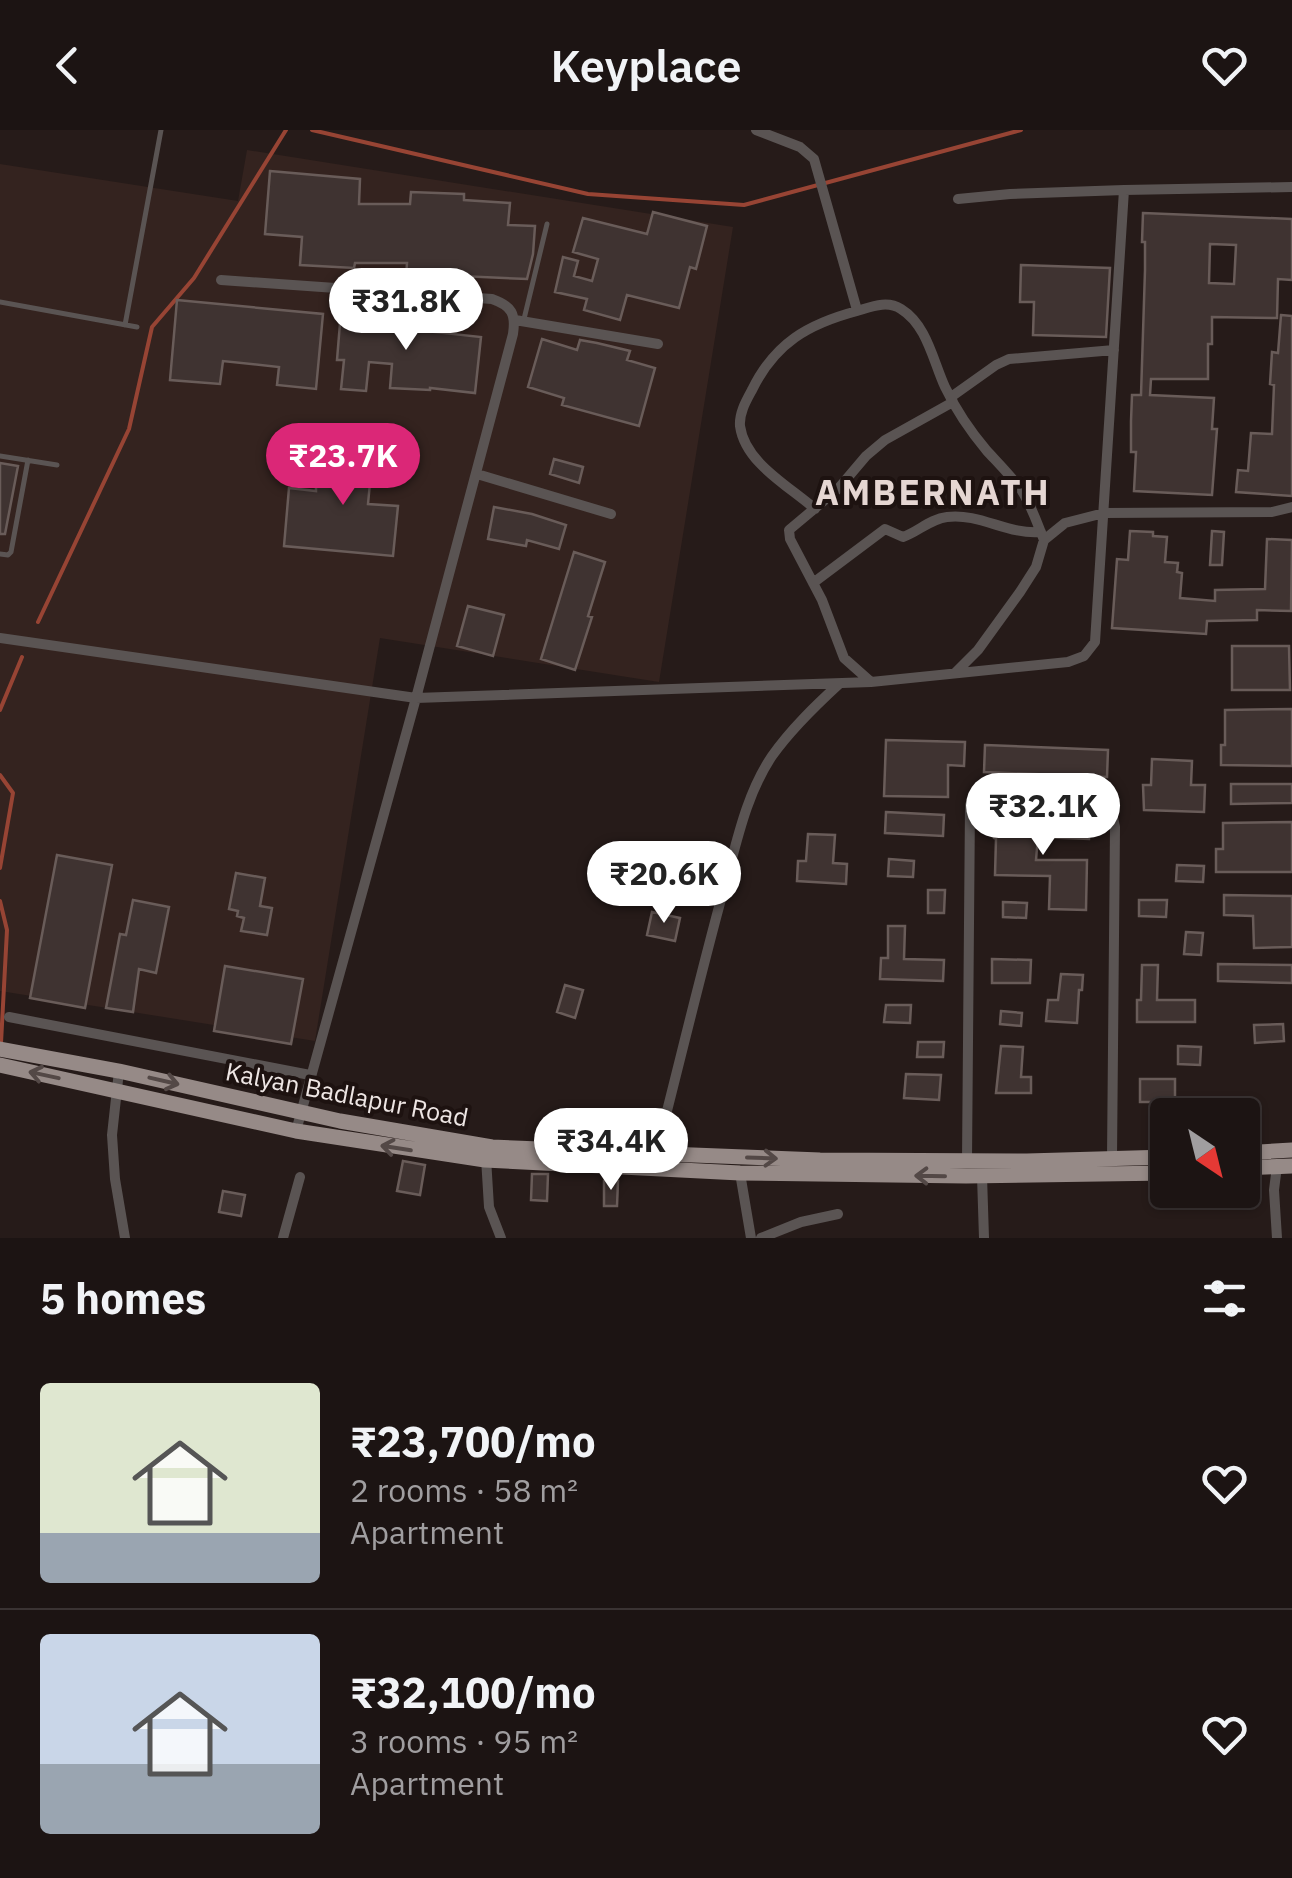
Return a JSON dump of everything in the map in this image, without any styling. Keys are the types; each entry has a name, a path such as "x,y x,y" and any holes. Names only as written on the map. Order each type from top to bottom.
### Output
{"main road":[{"name":"Kalyan Badlapur Road","path":"6,1058 119,1071 486,1154"},
{"name":"Kalyan Badlapur Road","path":"6,1058 116,1090 296,1131 486,1154 972,1171 1112,1166 1150,1160"},
{"path":"1260,1152 1292,1150"},
{"name":"Kalyan Badlapur Road","path":"655,1160 740,1173 819,1167"},
{"name":"Kalyan Badlapur Road","path":"1112,1166 1150,1171"}],"street":[{"path":"756,130 810,153 819,171 858,310"},
{"path":"958,199 1010,194 1292,187"},
{"path":"0,638 416,698 871,682 1068,662 1084,656 1095,642 1124,190"},
{"path":"220,280 492,300 502,303 519,321 658,344"},
{"path":"815,509 760,464 740,426 742,409 758,378 788,341 816,324 880,304 892,305 903,310 924,335 952,400 984,448 1020,488 1042,536 1036,567 1020,592 978,650 954,673"},
{"path":"296,1131 519,321"},
{"path":"871,682 844,658 788,534 792,526 838,490 884,440 952,400 996,365 1010,359 1114,350"},
{"path":"477,474 611,514"},
{"path":"813,583 885,528 904,536 943,517 979,519 1014,532 1042,536 1065,523 1104,513 1272,512 1292,507"},
{"path":"655,1160 742,823 772,757 794,728 840,683"},
{"path":"984,1238 972,1171 970,804 976,796 994,790 1100,792 1111,808 1115,827 1112,1166"},
{"path":"8,1018 310,1075"},
{"path":"119,1071 112,1136 124,1238"},
{"path":"486,1154 489,1207 501,1238"},
{"path":"1277,1238 1274,1190 1284,1166"},
{"path":"740,1173 750,1238"},
{"path":"283,1238 300,1177"},
{"path":"761,1238 801,1222 838,1214"}],"lane":[{"path":"125,325 160,130"},
{"path":"519,321 548,224"},
{"path":"0,302 137,327"},
{"path":"0,456 57,465"},
{"path":"0,554 11,552 28,460"}],"shaded area":[{"path":"247,150 733,227 659,682 380,638 315,1041 0,991 0,164 238,201"}],"building":[{"path":"270,171 360,179 359,204 410,204 411,192 464,194 464,200 510,203 508,225 535,226 527,279 406,278 407,263 355,263 354,268 300,265 302,237 265,234"},
{"path":"653,212 707,226 696,269 690,267 679,308 627,295 620,320 584,310 587,299 555,292 563,257 578,261 574,276 592,281 598,259 573,252 583,218 647,234"},
{"path":"1143,213 1292,219 1292,280 1278,279 1277,318 1212,317 1208,379 1151,379 1150,395 1214,398 1212,429 1217,429 1212,495 1134,491 1136,452 1131,452 1131,421 1132,395 1141,395 1145,270","holes":["1210,244 1236,245 1234,284 1209,283"]},
{"path":"1021,265 1110,268 1106,337 1033,335 1034,302 1020,302"},
{"path":"177,300 323,314 316,389 277,385 279,367 223,361 220,384 170,380"},
{"path":"341,311 435,320 434,332 481,337 475,393 390,388 392,364 369,362 366,391 341,389 344,360 337,360"},
{"path":"1281,315 1292,316 1292,496 1236,492 1238,470 1248,471 1251,433 1272,434 1272,352 1278,353"},
{"path":"542,339 577,350 580,340 630,351 627,360 655,368 639,426 562,405 564,398 528,387"},
{"path":"346,427 375,430 368,504 398,506 393,556 284,546 289,488 316,491 316,484 340,486"},
{"path":"554,459 583,467 579,483 550,474"},
{"path":"0,463 18,466 5,534 0,534"},
{"path":"494,507 566,525 559,549 527,540 526,546 488,539"},
{"path":"1130,531 1167,537 1165,562 1178,563 1177,572 1182,573 1180,598 1215,601 1215,590 1265,589 1267,539 1292,540 1291,611 1257,610 1257,620 1207,621 1206,634 1112,628 1117,559 1128,560"},
{"path":"1212,531 1224,532 1222,565 1210,565"},
{"path":"574,552 605,562 575,670 541,659"},
{"path":"468,606 504,615 493,656 457,646"},
{"path":"1232,646 1289,646 1290,690 1232,690"},
{"path":"1292,709 1292,766 1221,765 1225,710"},
{"path":"886,740 965,742 964,766 948,765 948,797 884,796"},
{"path":"985,745 1108,750 1107,777 984,772"},
{"path":"1152,759 1192,761 1191,785 1205,785 1204,812 1144,810 1143,785 1151,785"},
{"path":"1231,784 1292,784 1292,803 1231,804"},
{"path":"886,812 944,815 943,836 885,833"},
{"path":"1050,818 1090,823 1089,839 1038,837 1036,860 1087,860 1086,910 1049,909 1050,876 995,875 995,819"},
{"path":"1292,822 1292,872 1216,872 1216,849 1223,849 1223,823"},
{"path":"808,834 835,835 833,863 847,864 846,884 797,881 798,861 806,861"},
{"path":"57,855 112,865 85,1008 30,998"},
{"path":"889,859 914,861 913,877 888,876"},
{"path":"651,862 710,880 702,904 643,886"},
{"path":"1177,865 1204,866 1203,882 1176,881"},
{"path":"236,873 265,878 260,906 272,908 267,935 241,931 244,918 229,909"},
{"path":"928,890 945,890 944,913 928,913"},
{"path":"1224,895 1292,896 1292,947 1254,948 1253,916 1224,915"},
{"path":"133,900 169,907 156,973 139,969 133,1012 106,1008 120,934 126,935"},
{"path":"1139,900 1167,900 1166,917 1139,916"},
{"path":"1003,902 1027,903 1026,918 1003,917"},
{"path":"652,912 680,918 675,941 647,935"},
{"path":"888,926 905,926 904,959 944,960 943,981 880,979 881,958 888,958"},
{"path":"1186,932 1203,933 1201,955 1184,954"},
{"path":"992,959 1031,960 1030,983 992,983"},
{"path":"1218,964 1292,965 1292,983 1218,981"},
{"path":"1142,965 1158,965 1157,1000 1195,1000 1195,1022 1137,1022"},
{"path":"225,966 303,979 291,1044 214,1031"},
{"path":"1061,974 1083,975 1077,1023 1046,1021 1048,1000 1058,1000"},
{"path":"565,985 583,990 575,1018 557,1012"},
{"path":"886,1005 911,1005 910,1023 884,1022"},
{"path":"1001,1011 1022,1013 1021,1026 1000,1024"},
{"path":"1283,1024 1284,1041 1255,1043 1254,1025"},
{"path":"918,1042 944,1042 943,1057 917,1057"},
{"path":"1001,1046 1023,1047 1021,1077 1031,1077 1031,1093 996,1093"},
{"path":"1178,1046 1201,1047 1200,1065 1178,1064"},
{"path":"906,1074 941,1075 939,1100 904,1098"},
{"path":"1140,1079 1175,1079 1175,1098 1140,1102"},
{"path":"403,1161 425,1165 420,1195 397,1191"},
{"path":"532,1174 548,1174 547,1201 531,1200"},
{"path":"604,1181 618,1181 617,1206 604,1206"},
{"path":"223,1191 245,1195 241,1216 219,1212"}],"waterway":[{"path":"38,622 129,429 152,327 194,278 286,130"},
{"path":"312,130 588,194 744,205 1021,130"},
{"path":"0,710 22,657"},
{"path":"0,775 13,793 0,868"},
{"path":"0,901 7,930 1,1043"}],"district":[{"name":"AMBERNATH","path":"933,492"}]}
